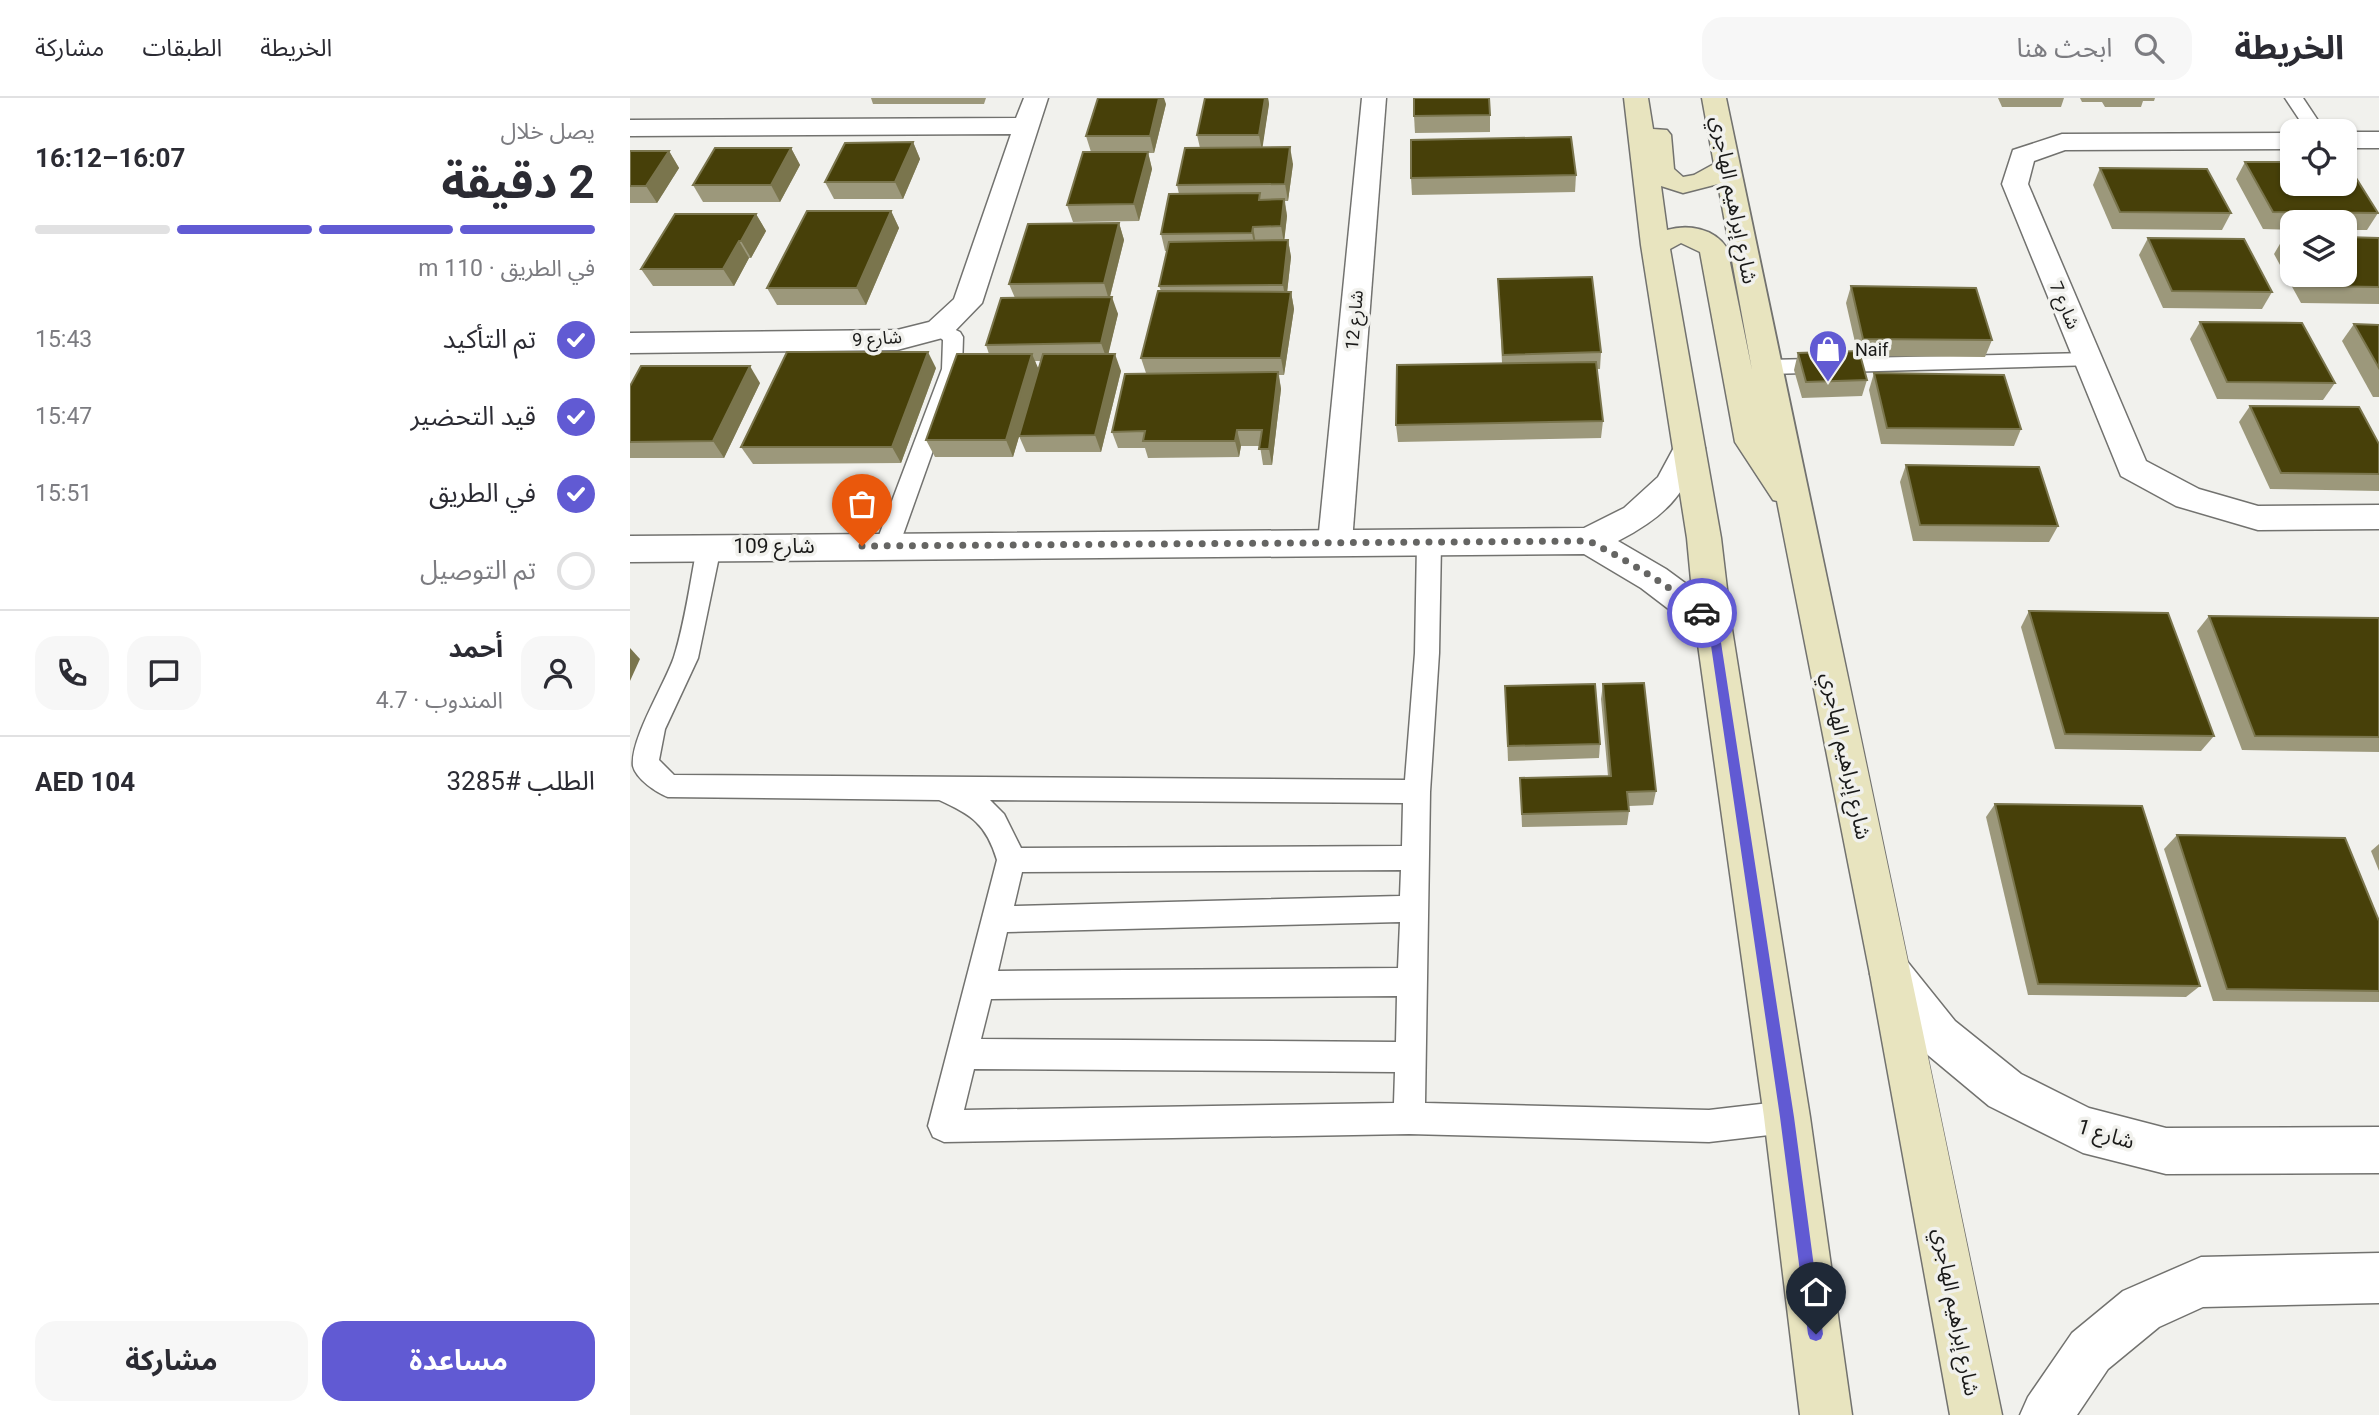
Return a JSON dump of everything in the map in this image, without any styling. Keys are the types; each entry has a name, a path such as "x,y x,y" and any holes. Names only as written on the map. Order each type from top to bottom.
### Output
{"main road":[{"path":"1636,98 1655,246 1704,538 1713,623 1787,1117 1826,1415"},
{"path":"1656,98 1661,170 1672,181 1693,185 1714,179 1728,166"},
{"name":"شارع إبراهيم الهاجري","path":"1714,98 1794,505 1891,974 1976,1415"},
{"path":"1655,246 1676,234 1699,237 1713,248 1751,442 1794,505"}],"street":[{"name":"شارع 9","path":"630,343 897,340 939,329 967,303 1036,98"},
{"name":"شارع 12","path":"1335,542 1374,98"},
{"path":"630,128 1026,125"},
{"path":"2357,140 2379,140"},
{"name":"شارع 7","path":"2280,141 2062,142 2022,156 2015,184 2133,468 2188,498 2258,518 2379,517"},
{"name":"شارع 109","path":"630,549 1589,541 1636,517 1671,484 1689,447"},
{"name":"شارع 109","path":"1589,541 1665,584 1713,623"},
{"name":"شارع 1","path":"1891,974 1940,1037 2005,1090 2083,1130 2166,1151 2379,1150"},
{"path":"2046,1415 2090,1351 2141,1309 2201,1282 2379,1278"}],"lane":[{"path":"2294,98 2308,119"},
{"path":"887,545 952,369 953,337 939,329"},
{"path":"1767,367 2088,360"},
{"path":"1409,1118 1417,792 1427,653 1429,542"},
{"path":"709,547 686,658 652,729 637,768 668,786 1417,792"},
{"path":"943,789 979,806 1003,831 1011,860 944,1126 1409,1118 1709,1126 1787,1117"},
{"path":"1011,860 1416,858"},
{"path":"996,919 1414,909"},
{"path":"979,985 1412,982"},
{"path":"962,1054 1411,1057"}],"building":[{"path":"1098,98 1159,98 1150,136 1086,136"},
{"path":"1205,98 1265,98 1259,135 1197,135"},
{"path":"1414,98 1489,98 1490,115 1414,116"},
{"path":"1571,137 1576,175 1411,178 1411,140"},
{"path":"913,142 895,182 825,182 845,143"},
{"path":"1290,147 1285,184 1177,185 1185,148"},
{"path":"715,148 791,148 771,185 693,185"},
{"path":"630,151 669,151 646,186 630,186"},
{"path":"1083,152 1148,152 1134,204 1067,205"},
{"path":"2245,162 2280,162 2280,196 2357,196 2357,180 2378,213 2357,213 2357,210 2273,212"},
{"path":"2100,168 2207,169 2231,213 2120,212"},
{"path":"1260,193 1259,200 1284,199 1281,226 1253,227 1252,233 1161,234 1169,194"},
{"path":"807,211 891,211 857,288 767,288"},
{"path":"675,214 756,214 723,269 641,269"},
{"path":"1119,223 1104,283 1009,284 1028,224"},
{"path":"2357,237 2379,238 2379,287 2357,287"},
{"path":"2148,238 2244,239 2272,292 2172,291"},
{"path":"1288,240 1283,285 1159,286 1169,242"},
{"path":"1592,277 1601,352 1503,355 1498,279"},
{"path":"1851,286 1976,288 1992,340 1863,339"},
{"path":"1158,291 1291,292 1281,358 1141,358"},
{"path":"1112,297 1101,343 986,345 1001,298"},
{"path":"2200,322 2302,323 2335,383 2227,382"},
{"path":"2354,324 2379,325 2379,368"},
{"path":"1859,351 1867,380 1806,382 1798,353"},
{"path":"787,352 928,352 892,447 741,447"},
{"path":"957,354 1032,354 1006,440 926,440"},
{"path":"1043,354 1115,354 1095,435 1019,436"},
{"path":"1596,362 1603,421 1396,425 1397,365"},
{"path":"641,366 750,366 713,441 630,442 630,386"},
{"path":"1278,372 1269,449 1259,449 1262,430 1237,430 1235,441 1143,441 1145,431 1112,432 1125,374"},
{"path":"1874,373 2004,375 2021,429 1887,428"},
{"path":"2250,406 2359,407 2379,444 2379,474 2281,473"},
{"path":"1906,465 2039,467 2058,526 1920,525"},
{"path":"2029,611 2168,613 2214,736 2065,734"},
{"path":"2209,616 2379,618 2379,737 2255,736"},
{"path":"1644,683 1656,791 1627,792 1629,811 1522,814 1520,778 1611,776 1603,684"},
{"path":"1595,684 1600,744 1508,746 1505,686"},
{"path":"1995,804 2142,806 2200,986 2038,984"},
{"path":"2177,835 2345,838 2379,921 2379,991 2227,989"}],"way so far":[{"path":"862,546 1589,541 1633,564 1675,591 1702,613"}],"place":[{"name":"Naif","path":"1828,383"}],"route":[{"path":"1702,613 1713,623 1787,1117 1816,1334"}]}
